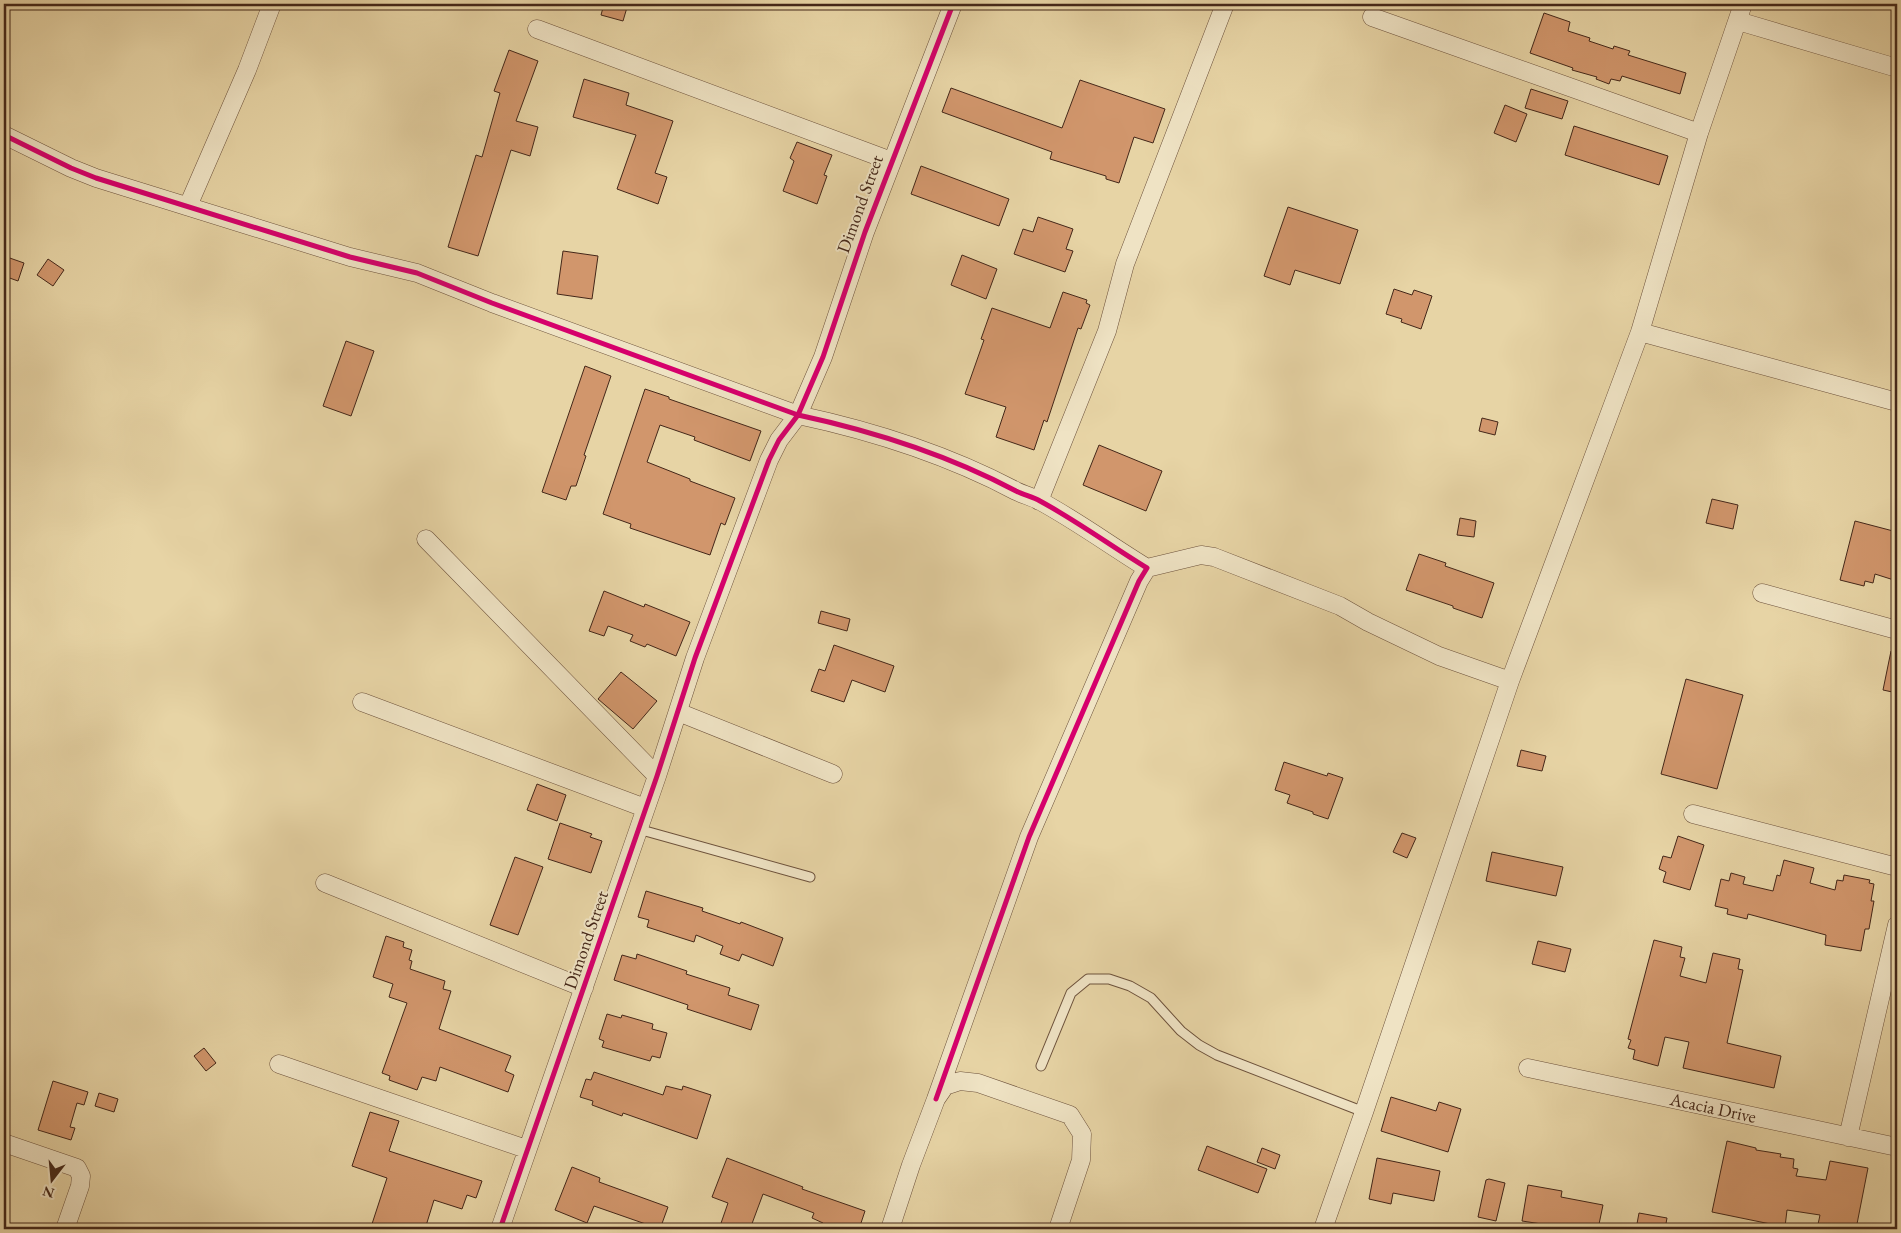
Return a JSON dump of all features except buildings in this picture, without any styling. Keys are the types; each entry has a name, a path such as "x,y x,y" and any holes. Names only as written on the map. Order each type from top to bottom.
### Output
{"street":[{"path":"188,206 240,88 272,4"},
{"name":"Dimond Street","path":"500,1229 526,1148 584,988 645,808 658,776 695,658 768,460 779,440 798,415 823,357 852,266 953,4"},
{"path":"1039,501 1108,331 1125,264 1224,4"},
{"path":"1323,1229 1510,681 1640,332 1699,133 1743,4"},
{"path":"1372,17 1699,133"},
{"path":"1738,21 1897,68"},
{"path":"537,29 891,161"},
{"path":"4,135 71,168 96,178 350,257 433,279 492,303 798,415 929,452 997,480 1039,501 1147,568"},
{"path":"1640,332 1897,402"},
{"path":"426,539 658,776"},
{"path":"890,1229 911,1165 1029,837 1139,581 1147,568 1201,555 1214,557 1340,606 1368,622 1439,656 1510,681"},
{"path":"1762,593 1897,630"},
{"path":"362,702 645,808"},
{"path":"678,712 833,774"},
{"path":"1693,814 1897,867"},
{"path":"325,883 584,988"},
{"path":"1848,1137 1897,925"},
{"path":"279,1064 526,1148"},
{"name":"Acacia Drive","path":"1528,1068 1897,1147"},
{"path":"936,1099 945,1086 960,1081 978,1083 1070,1115 1082,1134 1081,1160 1058,1229"},
{"path":"4,1143 77,1168 81,1176 80,1186 64,1229"}],"lane":[{"path":"638,829 810,877"},
{"path":"1041,1066 1071,993 1088,979 1109,979 1130,986 1151,998 1181,1032 1199,1046 1216,1055 1364,1112"}],"cycle path":[{"path":"500,1229 657,776 695,658 769,460 779,440 798,415 823,357 865,232 953,4"},
{"path":"4,135 71,168 96,178 350,257 417,273 492,303 798,415 882,437 937,455 1040,501 1147,568 1139,581 1029,837 936,1099"}]}
